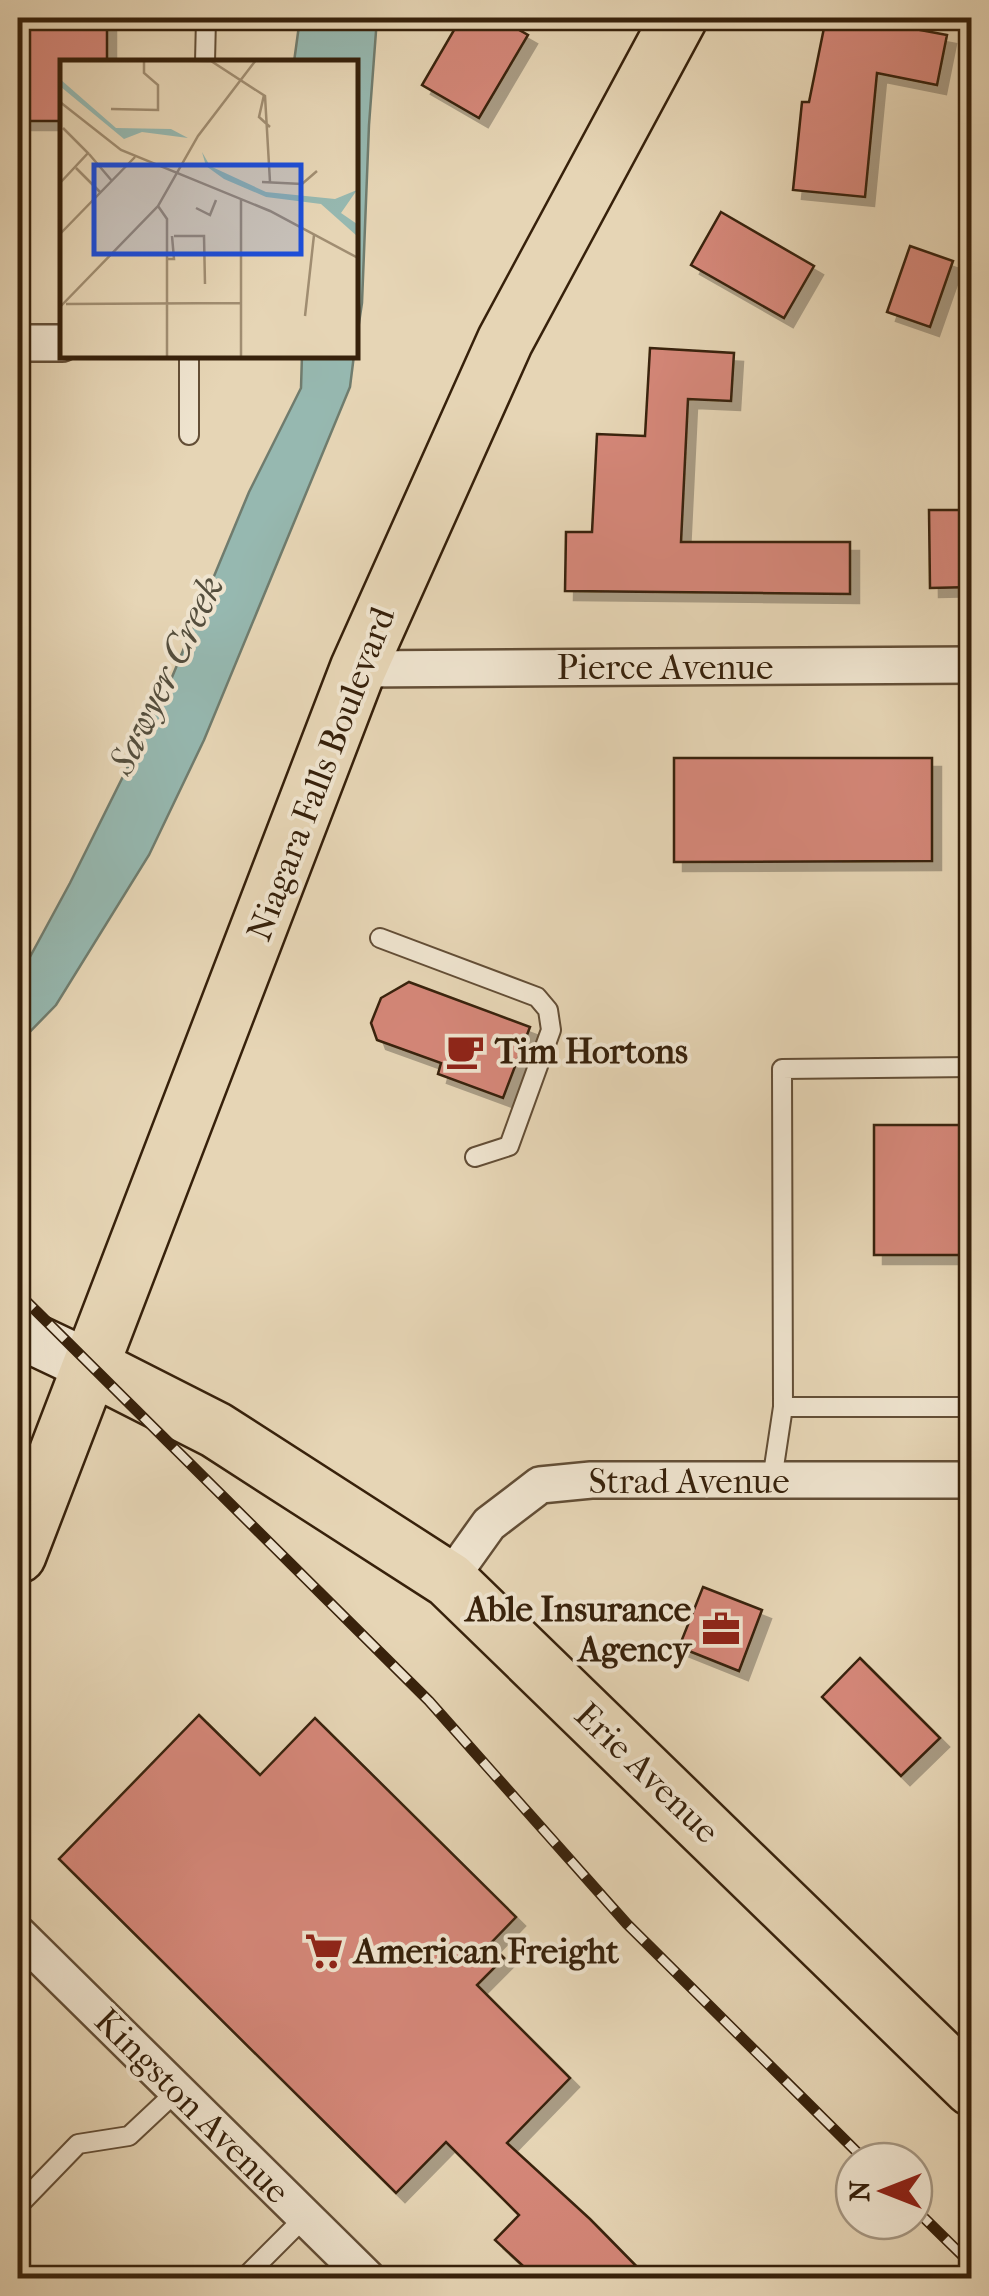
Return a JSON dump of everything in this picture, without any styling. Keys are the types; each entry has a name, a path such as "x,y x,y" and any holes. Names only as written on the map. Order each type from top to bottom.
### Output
{"main road":[{"name":"Niagara Falls Boulevard","path":"18,1555 358,669 505,341 679,18"},
{"path":"18,1332 92,1367"},
{"name":"Erie Avenue","path":"92,1367 216,1430 448,1580 972,2088"}],"street":[{"path":"18,343 60,343"},
{"name":"Pierce Avenue","path":"358,669 972,665"},
{"name":"Strad Avenue","path":"448,1580 489,1524 540,1484 591,1480 972,1480"},
{"name":"Kingston Avenue","path":"18,1934 368,2278"}],"lane":[{"path":"206,18 206,60"},
{"path":"189,358 189,436"},
{"path":"380,938 537,996 548,1010 551,1030 508,1146 475,1157"},
{"path":"772,1480 784,1407 782,1069 972,1067"},
{"path":"784,1407 972,1407"},
{"path":"18,2206 78,2144 129,2136 177,2091"},
{"path":"244,2278 305,2217"}],"water":[{"path":"300,18 377,18 358,330 358,60 294,60"},
{"path":"302,358 354,358 350,387 204,740 149,855 56,1005 18,1044 18,979 170,682 249,492 301,388"}],"building":[{"path":"18,18 107,18 107,60 60,60 60,121 18,121"},
{"path":"461,18 498,18 528,35 479,118 422,85"},
{"path":"826,18 856,18 947,35 937,85 877,73 865,197 793,190 802,102 809,102"},
{"path":"721,212 814,266 784,318 691,265"},
{"path":"910,246 953,261 930,327 887,312"},
{"path":"650,348 734,353 731,401 688,399 681,542 850,542 850,594 565,591 566,532 592,532 597,434 645,436"},
{"path":"929,510 972,510 972,587 930,588"},
{"path":"674,758 932,758 932,861 674,862"},
{"name":"Tim Hortons","path":"409,982 530,1027 503,1098 438,1074 441,1063 377,1040 371,1023 381,998"},
{"path":"874,1125 972,1125 972,1255 874,1255"},
{"name":"Able Insurance Agency","path":"703,1587 762,1610 739,1671 679,1647"},
{"path":"860,1658 940,1738 901,1776 822,1697"},
{"name":"American Freight","path":"199,1715 260,1775 315,1718 516,1917 490,1944 504,1958 477,1985 570,2078 507,2143 648,2278 536,2278 495,2240 519,2215 446,2142 396,2193 59,1859"}],"railway":[{"path":"18,1293 429,1701 627,1924 846,2141"},
{"path":"934,2228 972,2265"}],"place":[{"name":"Tim Hortons","path":"465,1051"},
{"name":"Able Insurance Agency","path":"721,1629"},
{"name":"American Freight","path":"324,1951"}],"water label":[{"name":"Sawyer Creek","path":"166,675"}]}
